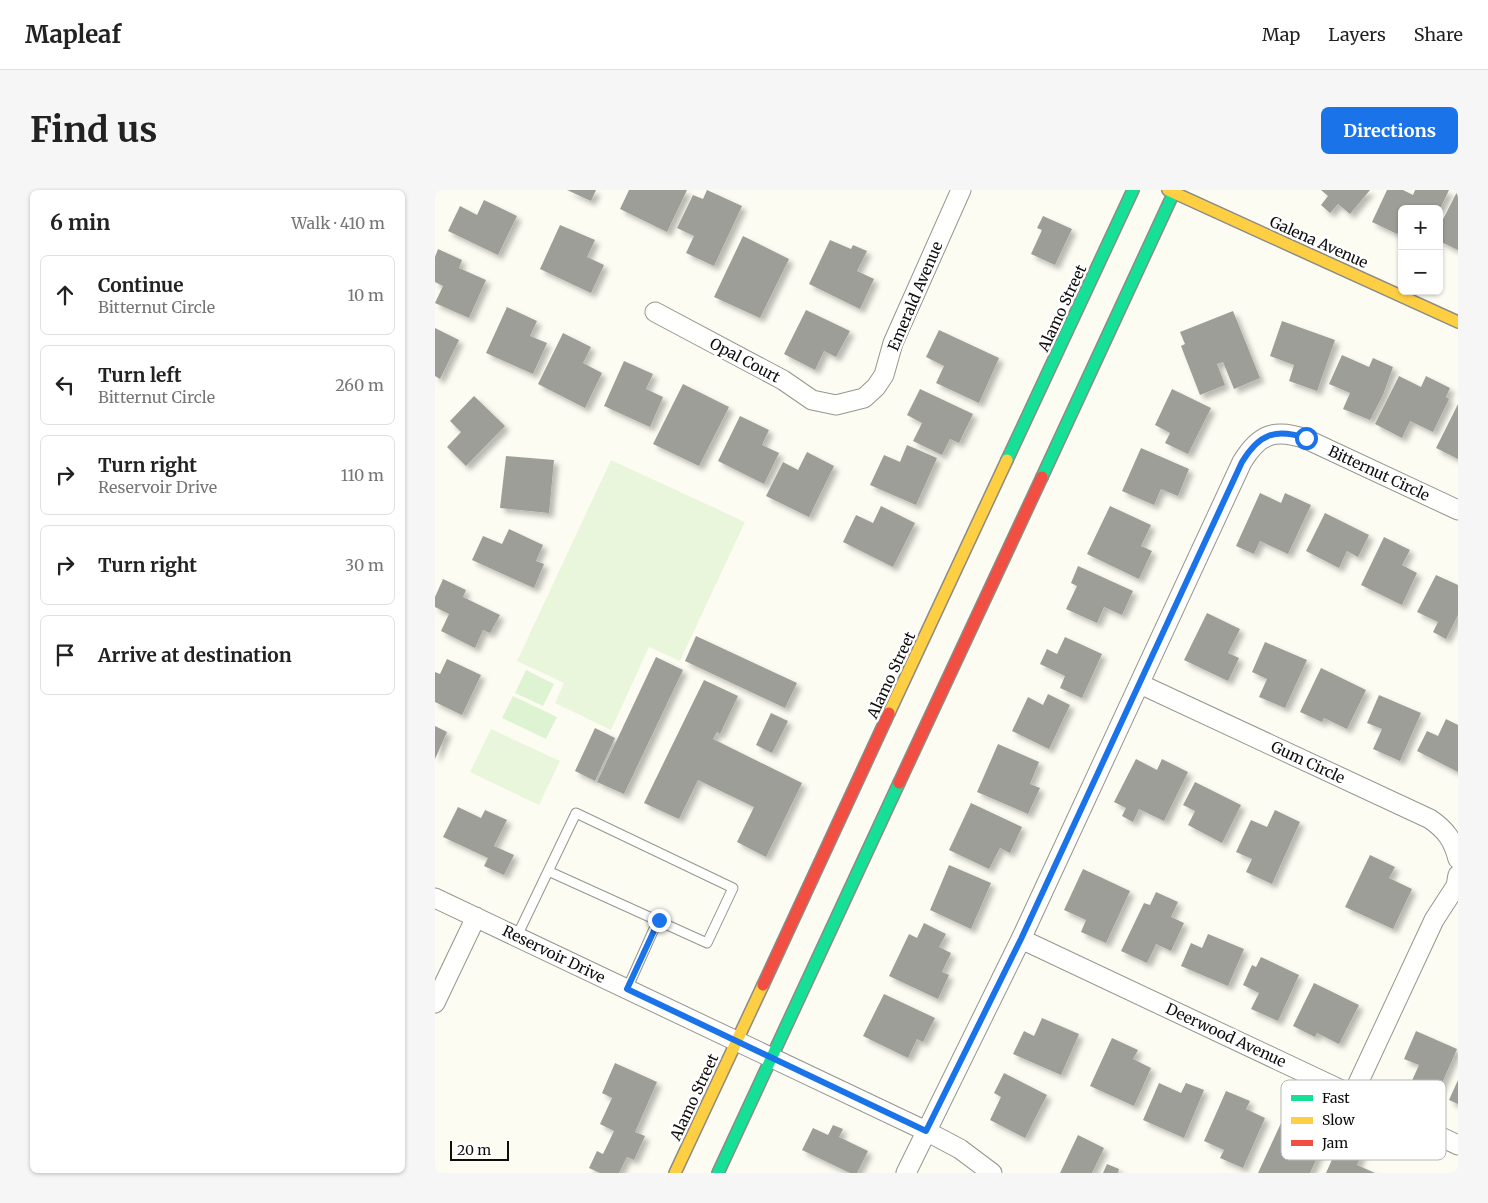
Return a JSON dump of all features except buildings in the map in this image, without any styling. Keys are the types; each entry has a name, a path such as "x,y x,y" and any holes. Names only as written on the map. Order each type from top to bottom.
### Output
{"main road":[{"name":"Alamo Street","path":"675,1173 1133,190"},
{"name":"Galena Avenue","path":"1172,191 1458,322"},
{"path":"718,1173 1172,191"}],"street":[{"name":"Emerald Avenue","path":"836,405 864,398 884,376 893,343 961,190"},
{"name":"Opal Court","path":"655,312 783,380 812,400 836,405"},
{"name":"Bitternut Circle","path":"906,1173 1021,939 1242,462 1252,446 1268,435 1288,433 1306,438 1458,510"},
{"name":"Gum Circle","path":"1140,684 1430,819 1443,828 1453,842 1458,859"},
{"path":"1360,1080 1434,920 1456,886 1458,875"},
{"name":"Reservoir Drive","path":"435,898 926,1131 959,1149 993,1173"},
{"path":"435,1003 476,917"},
{"name":"Deerwood Avenue","path":"1021,939 1323,1080"},
{"name":"Deerwood Avenue","path":"1446,1139 1458,1145"}],"lane":[{"path":"517,936 576,813 733,888 707,943 548,872"},
{"path":"627,989 659,920"}],"green space":[{"path":"611,460 745,522 680,661 649,647 611,730 555,703 564,683 517,661"},
{"path":"526,670 554,684 543,706 515,693"},
{"path":"513,696 557,717 546,739 502,718"},
{"path":"491,729 560,761 539,805 470,772"}],"traffic: fast":[{"path":"1007,460 1133,190"},
{"path":"1042,477 1175,190"},
{"path":"718,1173 899,783"}],"traffic: slow":[{"path":"1168,190 1458,322"},
{"path":"889,713 1007,460"},
{"path":"675,1173 763,985"}],"traffic: jam":[{"path":"899,783 1042,477"},
{"path":"763,985 889,713"}],"route":[{"path":"659,920 627,989 926,1131 1021,939 1242,462 1252,446 1268,435 1288,433 1306,438"}]}
